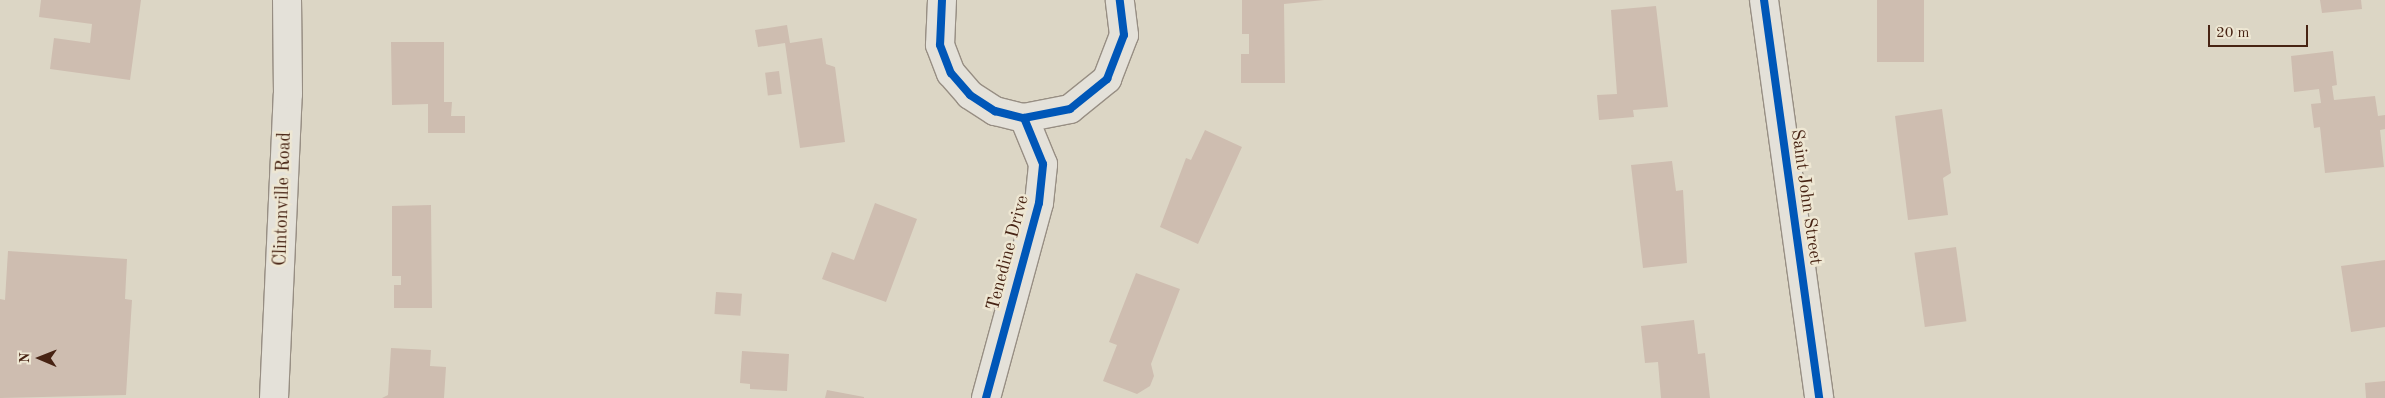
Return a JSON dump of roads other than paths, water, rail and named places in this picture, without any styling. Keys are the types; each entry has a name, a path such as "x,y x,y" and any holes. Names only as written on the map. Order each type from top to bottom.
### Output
{"street":[{"name":"Clintonville Road","path":"274,398 288,94 287,0"},
{"path":"942,0 940,45 951,73 970,95 987,106 1024,118 1070,109 1107,79 1124,35 1120,0"},
{"name":"Saint John Street","path":"1764,0 1819,398"},
{"name":"Tenedine Drive","path":"986,398 1039,203 1042,164 1024,118"}]}
